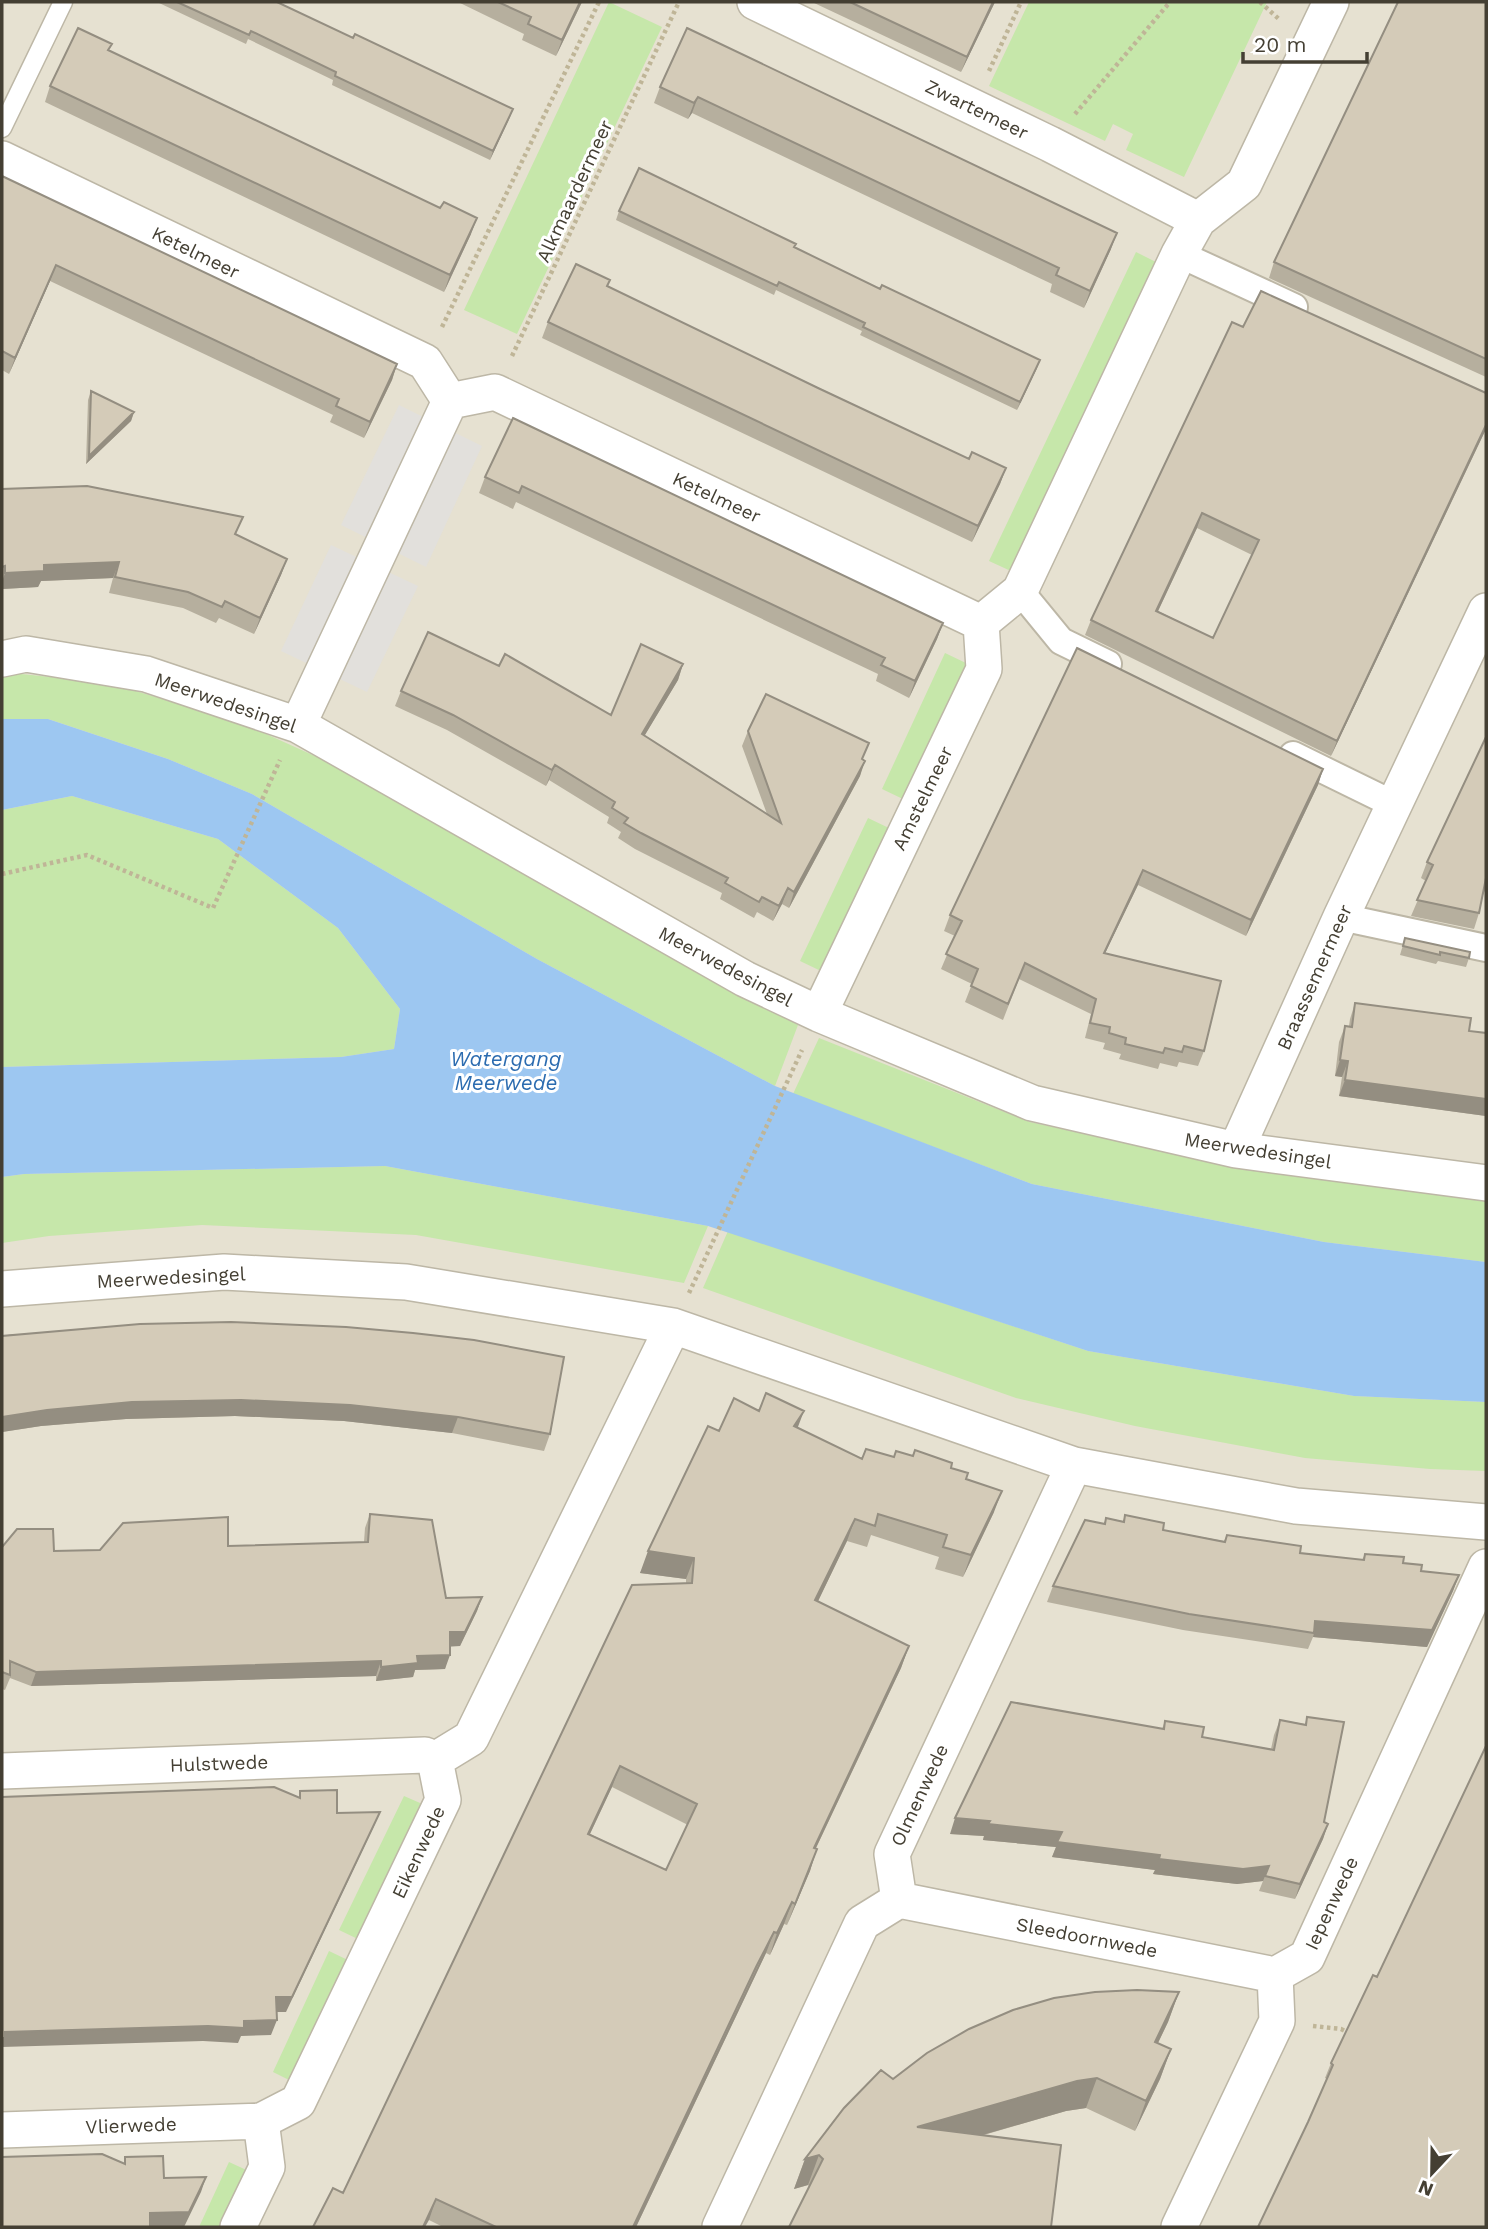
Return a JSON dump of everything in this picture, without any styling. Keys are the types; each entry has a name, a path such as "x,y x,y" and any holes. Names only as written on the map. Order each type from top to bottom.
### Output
{"street":[{"name":"Zwartemeer","path":"755,2 1050,144 1198,220"},
{"path":"981,623 1020,591 1179,254 1198,220 1244,184 1331,2"},
{"name":"Ketelmeer","path":"2,159 425,362"},
{"path":"1179,254 1312,315"},
{"path":"425,362 450,401"},
{"name":"Ketelmeer","path":"495,392 981,623"},
{"path":"450,401 495,392"},
{"path":"298,725 450,401"},
{"path":"1020,591 1061,641 1131,676"},
{"name":"Braassemermeer","path":"1236,1150 1340,917 1486,611"},
{"name":"Amstelmeer","path":"819,1014 984,668 981,623"},
{"name":"Meerwedesingel","path":"2,659 26,654 146,674 298,725 745,979 819,1014 1032,1104 1236,1150 1486,1182"},
{"path":"1274,746 1395,805"},
{"path":"1340,917 1486,948"},
{"name":"Meerwedesingel","path":"2,1289 225,1272 406,1282 673,1326 1074,1465 1296,1506 1486,1522"},
{"path":"435,1760 471,1738 673,1326"},
{"name":"Olmenwede","path":"899,1900 892,1854 1074,1465"},
{"name":"Iepenwede","path":"1275,1975 1307,1957 1486,1567"},
{"name":"Hulstwede","path":"2,1771 425,1755 435,1760"},
{"name":"Eikenwede","path":"261,2121 298,2102 443,1800 435,1760"},
{"path":"720,2227 862,1923 899,1900"},
{"name":"Sleedoornwede","path":"899,1900 1275,1975"},
{"path":"1180,2227 1277,2021 1275,1975"},
{"path":"238,2227 267,2167 261,2121"},
{"name":"Vlierwede","path":"2,2130 261,2121"}],"lane":[{"path":"2,128 63,2"}],"path":[{"path":"425,362 599,2"},
{"name":"Alkmaardermeer","path":"495,392 679,2"},
{"path":"972,107 1021,2"},
{"path":"1050,144 1170,2"},
{"path":"2,874 88,855 213,908 267,787"},
{"path":"673,1326 788,1081"},
{"path":"1277,2021 1341,2029 1353,2035"}],"shaded area":[{"path":"2,2 1486,2 1486,2227 2,2227"},
{"path":"399,405 482,446 426,567 341,525"},
{"path":"331,545 418,586 367,692 281,651"}],"green space":[{"path":"609,2 662,27 517,334 464,310"},
{"path":"1029,2 1267,2 1184,177 1126,150 1133,134 1113,124 1105,141 989,86"},
{"path":"1136,252 1160,264 1013,572 989,561"},
{"path":"945,653 968,664 905,800 882,789"},
{"path":"2,672 109,683 242,723 412,800 798,1025 775,1086 537,959 252,794 168,759 48,719 2,719"},
{"path":"72,796 218,839 338,928 400,1009 394,1049 341,1057 2,1067 2,810"},
{"path":"868,818 891,829 823,972 800,961"},
{"path":"819,1038 1030,1122 1218,1163 1486,1197 1486,1262 1324,1242 1032,1184 793,1094"},
{"path":"385,1166 708,1226 684,1283 416,1235 202,1225 49,1236 2,1243 2,1177 24,1174"},
{"path":"728,1231 1088,1351 1354,1396 1486,1402 1486,1471 1305,1458 1135,1426 1016,1398 703,1288"},
{"path":"404,1796 427,1806 362,1941 339,1930"},
{"path":"329,1951 352,1962 295,2083 273,2072"},
{"path":"229,2162 253,2173 227,2227 199,2227"}],"water":[{"name":"Watergang Meerwede","path":"2,719 48,719 168,759 252,794 537,959 775,1086 1032,1184 1324,1242 1486,1262 1486,1402 1354,1396 1088,1351 708,1226 385,1166 24,1174 2,1177 2,1067 341,1057 394,1049 400,1009 338,928 218,839 72,796 2,810"}],"building":[{"path":"177,2 277,2 353,38 355,34 513,109 493,151 335,76 336,72 251,31 249,35"},
{"path":"498,2 580,2 562,40 528,24 531,17"},
{"path":"850,2 993,2 967,57"},
{"path":"1398,2 1486,2 1486,359 1274,262"},
{"path":"78,28 112,44 108,50 440,208 444,202 477,218 450,275 50,86"},
{"path":"687,28 1117,233 1090,291 1056,275 1059,268 698,97 694,103 660,87"},
{"path":"639,168 796,244 794,247 880,289 882,285 1040,360 1020,402 863,327 865,323 779,282 777,286 619,211"},
{"path":"2,176 397,364 370,422 336,406 339,399 56,265 15,358 2,351"},
{"path":"576,264 610,280 607,286 818,388 969,459 972,452 1006,468 978,526 548,322"},
{"path":"1261,291 1486,393 1486,425 1337,741 1091,620 1232,322 1243,327","holes":["1202,513 1259,540 1213,638 1156,611"]},
{"path":"91,391 134,412 89,456"},
{"path":"513,418 943,623 915,681 881,665 885,658 522,486 519,493 485,477"},
{"path":"87,486 243,517 235,534 287,559 260,618 225,601 222,607 188,592 115,577 119,562 44,565 44,571 5,573 5,566 2,567 2,489"},
{"path":"428,632 499,666 505,654 611,715 641,644 683,664 642,734 781,823 748,731 766,694 869,743 862,759 865,761 794,892 788,888 779,906 762,897 759,902 725,883 728,878 624,823 628,818 612,808 615,802 555,765 552,770 453,715 401,691"},
{"path":"1077,648 1323,769 1251,920 1143,870 1104,953 1221,981 1204,1051 1184,1046 1182,1052 1165,1048 1163,1053 1125,1044 1126,1038 1109,1033 1110,1027 1090,1023 1096,999 1025,963 1008,1004 971,986 978,969 946,954 962,921 950,915"},
{"path":"1486,737 1486,878 1479,913 1417,900 1433,865 1427,862"},
{"path":"1405,938 1470,952 1469,958 1440,952 1440,955 1403,946"},
{"path":"1355,1003 1471,1018 1469,1031 1486,1033 1486,1099 1345,1080 1348,1061 1340,1060 1345,1026 1352,1027"},
{"path":"231,1322 413,1333 474,1340 564,1357 550,1434 458,1417 350,1405 241,1400 132,1402 2,1417 2,1336 140,1324"},
{"path":"766,1393 804,1411 794,1426 862,1459 866,1449 894,1457 896,1451 913,1456 915,1450 952,1463 951,1468 968,1473 966,1479 1002,1491 971,1555 943,1547 947,1535 878,1514 875,1526 855,1519 815,1600 909,1646 814,1848 817,1849 795,1904 792,1902 756,1967 633,2227 496,2227 436,2199 423,2227 313,2227 333,2188 343,2193 632,1585 692,1583 694,1558 648,1551 708,1426 719,1431 734,1398 759,1411","holes":["620,1766 697,1804 666,1870 588,1834"]},
{"path":"370,1514 432,1520 446,1598 482,1597 465,1632 450,1632 450,1655 417,1656 418,1663 381,1667 381,1661 36,1672 10,1661 10,1675 2,1672 2,1547 17,1529 53,1529 54,1551 100,1550 123,1523 228,1517 228,1546 368,1542"},
{"path":"1125,1515 1164,1523 1163,1530 1225,1542 1227,1535 1301,1546 1300,1553 1364,1560 1365,1554 1404,1557 1403,1563 1422,1565 1421,1571 1459,1575 1432,1630 1315,1621 1314,1633 1189,1614 1053,1586 1085,1520 1105,1524 1106,1518 1124,1522"},
{"path":"1011,1702 1164,1729 1165,1721 1204,1727 1202,1737 1274,1750 1280,1720 1306,1725 1307,1717 1344,1722 1324,1822 1328,1824 1300,1884 1265,1876 1269,1866 1243,1869 1159,1859 1160,1855 1057,1842 1062,1832 955,1818"},
{"path":"1486,1746 1486,2227 1258,2227 1308,2122 1333,2065 1331,2063 1373,1975 1377,1977"},
{"path":"274,1787 300,1798 300,1791 337,1790 337,1813 380,1812 292,1997 276,1997 277,2020 244,2021 244,2028 208,2026 5,2032 5,2038 2,2038 2,1797"},
{"path":"1137,1990 1179,1992 1155,2042 1171,2049 1146,2101 1097,2078 1077,2081 917,2127 1061,2145 1051,2227 789,2227 823,2159 819,2155 805,2159 844,2108 881,2070 893,2079 927,2053 969,2029 1013,2010 1054,1998"},
{"path":"102,2154 125,2164 125,2157 163,2156 164,2178 206,2177 189,2212 150,2213 150,2227 2,2227 2,2157"}]}
